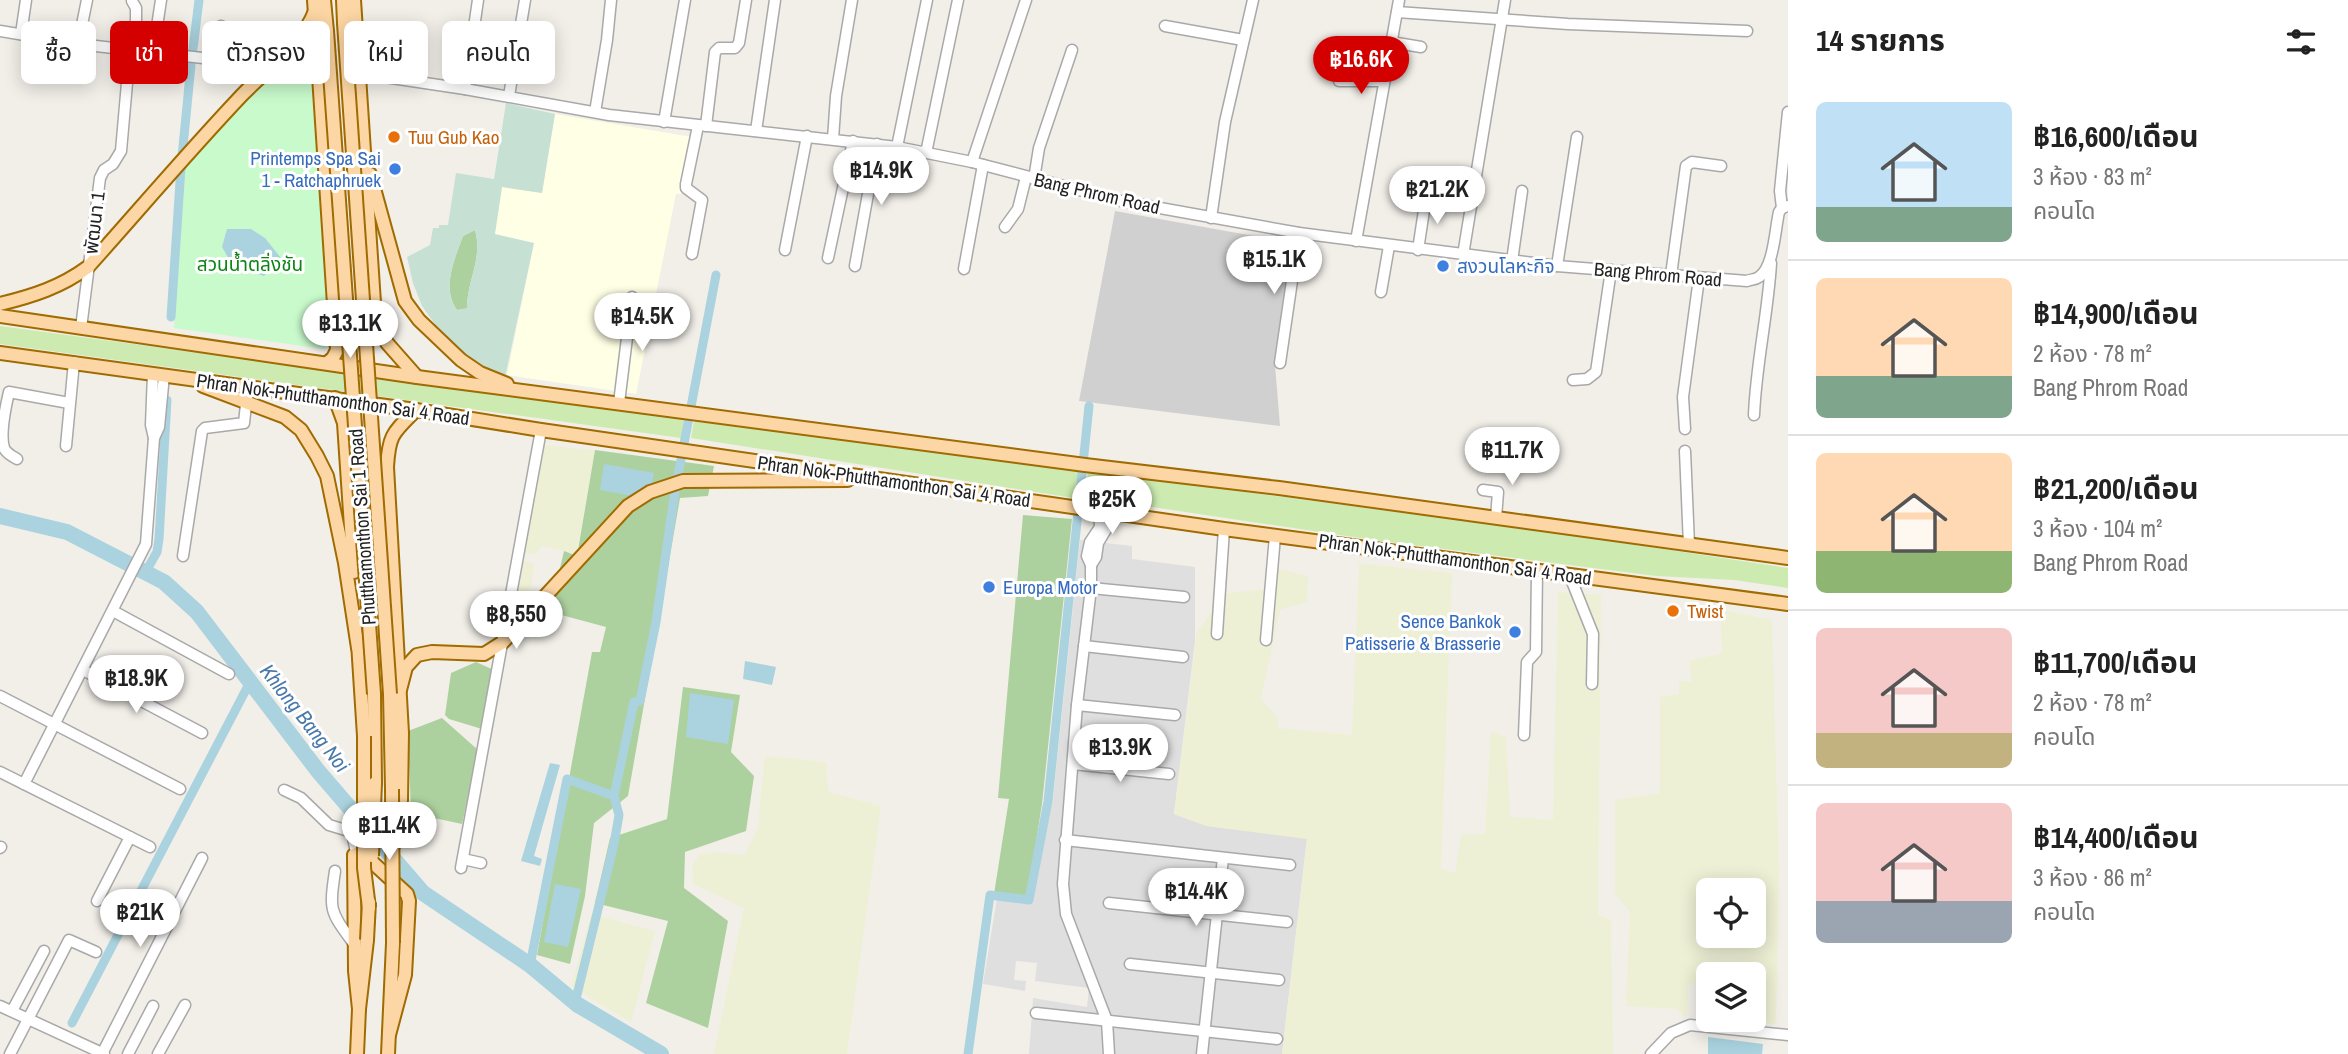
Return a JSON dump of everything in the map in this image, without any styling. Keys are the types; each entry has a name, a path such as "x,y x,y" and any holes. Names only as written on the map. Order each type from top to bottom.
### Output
{"main road":[{"name":"Phutthamonthon Sai 1 Road","path":"324,0 374,694 375,783 369,908 361,942 357,1054"},
{"name":"Phutthamonthon Sai 1 Road","path":"343,0 395,692 392,789 393,943 388,1054"},
{"path":"354,0 355,21"},
{"path":"0,304 41,293 72,279 88,267 254,84"},
{"path":"320,84 337,350 334,358 327,363"},
{"path":"359,84 375,318 387,342 417,377"},
{"path":"363,147 405,301 419,320 461,360 480,373 526,391"},
{"path":"332,259 345,276 356,278 368,271 372,263"},
{"name":"Phran Nok-Phutthamonthon Sai 4 Road","path":"0,316 417,377 1788,558"},
{"name":"Phran Nok-Phutthamonthon Sai 4 Road","path":"0,353 335,398 1224,529 1788,604"},
{"path":"179,377 278,414 301,430 327,476 345,562 358,648"},
{"path":"335,398 344,423 364,736 364,868 369,908"},
{"path":"394,849 401,800 402,733 395,692 388,448 394,431 416,410"},
{"path":"395,692 406,667 417,654 484,654 503,642 628,506 650,492 677,482 890,480"},
{"path":"349,502 355,494 374,491 383,496 388,507"},
{"path":"361,942 356,853 362,852 407,894 409,901 405,975 388,1035"}],"street":[{"path":"23,21 26,0"},
{"path":"83,21 87,0"},
{"path":"158,21 161,0"},
{"path":"465,89 478,0"},
{"path":"509,96 525,0"},
{"path":"596,112 611,0"},
{"path":"664,122 685,0"},
{"path":"705,126 716,52 719,48 735,48 738,43 746,0"},
{"path":"756,131 775,0"},
{"path":"833,139 836,96 852,0"},
{"path":"897,147 927,0"},
{"path":"926,152 958,0"},
{"path":"972,162 1026,0"},
{"path":"1211,218 1225,122 1253,0"},
{"path":"1356,241 1399,0"},
{"path":"1463,255 1505,0"},
{"name":"พัฒนา 1","path":"132,1 136,8 136,21"},
{"path":"1397,12 1568,24 1747,31"},
{"path":"1164,26 1243,40"},
{"path":"0,32 21,34"},
{"path":"1391,42 1421,47"},
{"path":"1005,227 1018,209 1030,178 1072,51"},
{"path":"692,254 702,200 686,188 685,184 705,126 720,59"},
{"path":"1339,81 1384,81"},
{"name":"Bang Phrom Road","path":"428,83 664,122 897,147 972,162 1121,201 1299,233 1418,250 1557,266 1748,281 1759,277 1771,258"},
{"name":"พัฒนา 1","path":"81,328 100,178 121,151 127,84"},
{"path":"1754,415 1776,224 1785,207 1780,191 1788,112"},
{"path":"785,250 807,136"},
{"path":"1557,266 1577,137"},
{"path":"828,258 852,141"},
{"path":"855,266 877,144"},
{"path":"1671,275 1686,166 1692,162 1721,166"},
{"path":"964,269 983,165"},
{"path":"1512,261 1521,191"},
{"path":"1418,250 1426,197"},
{"path":"1280,363 1299,233"},
{"path":"1381,292 1389,246"},
{"path":"1573,380 1587,379 1596,372 1611,270"},
{"path":"1685,429 1683,397 1699,278"},
{"path":"619,403 632,298"},
{"path":"65,446 74,362"},
{"path":"24,784 146,544 154,438 159,427 158,374"},
{"path":"183,556 203,428 244,423 248,386"},
{"path":"16,459 5,451 3,446 5,391 69,403"},
{"path":"481,863 462,863 541,430"},
{"path":"1685,451 1689,545"},
{"path":"1483,491 1498,492 1496,518"},
{"path":"1099,510 1100,527 1090,542 1087,556 1091,565 1091,587 1077,705 1063,884 1066,914 1107,1021 1109,1054"},
{"path":"1091,565 1096,557 1098,543 1116,513"},
{"path":"1217,634 1224,529"},
{"path":"1266,640 1275,536"},
{"path":"1524,735 1527,662 1536,652 1537,570"},
{"path":"1569,574 1593,634 1592,684"},
{"path":"1091,587 1184,597"},
{"path":"113,611 229,674"},
{"path":"1084,646 1183,657"},
{"path":"83,670 202,733"},
{"path":"0,696 180,789"},
{"path":"1077,705 1175,715"},
{"path":"1073,764 1170,774"},
{"path":"0,772 150,847"},
{"path":"284,790 301,798 329,825 352,832 356,853"},
{"path":"97,901 130,837"},
{"path":"1065,840 1290,865"},
{"path":"0,1006 103,1054 202,858"},
{"path":"1202,1054 1223,858"},
{"path":"335,871 330,903 336,919 361,942"},
{"path":"1109,903 1287,922"},
{"path":"10,1054 69,940 96,952"},
{"path":"12,1011 44,951"},
{"path":"1130,964 1279,980"},
{"path":"128,1054 153,1006"},
{"path":"158,1054 185,1006"},
{"path":"1036,1013 1277,1039"},
{"path":"1651,1054 1671,1033 1690,1025 1788,1035"}],"shaded area":[{"path":"506,103 555,114 542,193 502,187 495,234 534,243 505,377 480,373 442,334 422,306 407,257 430,245 433,228 448,225 456,173 494,179","holes":["475,230 477,240 467,308 457,310 450,293 453,264 463,236"]},
{"path":"555,114 692,137 681,194 676,194 636,394 507,375 534,243 494,235 502,187 542,193"},
{"path":"1115,211 1293,243 1275,365 1280,426 1079,401"},
{"path":"543,445 595,450 576,557 542,546 536,554 524,553"},
{"path":"1080,540 1132,546 1132,559 1195,567 1195,641 1174,814 1207,826 1307,838 1282,1054 1029,1054 1033,998 1087,1007 1089,988 1035,981 1037,963 1016,961 1014,980 1026,981 1025,991 983,984 997,898 1030,903 1034,888 1053,799"},
{"path":"522,560 534,564 529,598 516,595"},
{"path":"1359,563 1452,573 1441,869 1455,873 1461,835 1485,834 1491,731 1506,737 1510,817 1553,820 1558,592 1601,595 1598,915 1611,920 1613,1054 1282,1054 1307,839 1207,826 1174,814 1197,631 1227,593 1276,588 1276,568 1308,576 1307,602 1280,610 1261,699 1277,716 1279,728 1352,735"},
{"path":"1720,609 1772,620 1779,871 1776,1024 1766,1023 1766,962 1696,962 1696,984 1689,984 1686,1018 1677,1009 1626,1006 1630,912 1615,893 1615,800 1660,793 1660,697 1679,694 1679,681 1692,682 1689,661 1722,653"},
{"path":"765,756 826,762 828,792 881,806 847,1054 714,1054 744,908 693,884 692,867 699,854 718,852 745,855 758,827"},
{"path":"591,914 655,931 631,1022 571,987"}],"green space":[{"name":"สวนน้ำตลิ่งชัน","path":"256,84 312,84 329,340 324,349 174,328 185,158"},
{"path":"475,230 477,251 467,309 457,310 450,292 451,273 463,236"},
{"path":"0,326 684,418 681,438 0,344"},
{"path":"694,421 1079,469 1074,498 691,438"},
{"path":"595,450 714,466 708,496 680,498 628,796 594,823 585,896 570,964 537,955 592,652 600,652 606,627 554,613 564,551 577,556"},
{"path":"1088,471 1585,537 1788,568 1788,588 1734,580 1656,576 1373,540 1085,497"},
{"path":"1023,515 1072,519 1042,804 1027,899 994,894 1009,799 998,798"},
{"path":"476,662 494,670 482,729 449,719 445,715 451,673"},
{"path":"683,687 740,695 731,752 754,776 746,831 685,852 684,888 728,921 708,1028 646,1003 668,921 595,903 610,838 667,819"},
{"path":"442,718 478,750 462,824 411,813 408,731"}],"water":[{"path":"227,229 251,229 265,238 281,258 264,276 233,266 222,247"},
{"path":"604,464 654,473 649,499 600,490"},
{"path":"745,661 776,667 772,685 743,679"},
{"path":"690,693 734,700 728,744 686,737"},
{"path":"550,763 560,765 534,856 542,859 540,866 521,861"},
{"path":"555,884 581,889 568,947 544,942"},
{"path":"1708,1037 1763,1044 1762,1054 1708,1054"}],"waterway":[{"path":"193,49 199,0"},
{"path":"171,317 191,65"},
{"path":"530,965 567,779 614,796 634,702 640,701 656,622 675,491 716,275"},
{"path":"145,573 157,552 159,539 167,400"},
{"path":"968,1054 990,895 1029,900 1048,801 1089,406"},
{"name":"Khlong Bang Noi","path":"0,516 67,532 164,582 197,612 318,771 423,893 530,965 578,1005 661,1054"},
{"path":"72,1023 250,682"},
{"path":"575,1003 614,844 619,815 614,796"}],"place":[{"name":"Tuu Gub Kao","path":"394,137"},
{"name":"Printemps Spa Sai 1 - Ratchaphruek","path":"395,169"},
{"name":"สงวนโลหะกิจ","path":"1443,266"},
{"name":"Europa Motor","path":"989,587"},
{"name":"Twist","path":"1673,611"},
{"name":"Sence Bankok Patisserie & Brasserie","path":"1515,632"}]}
